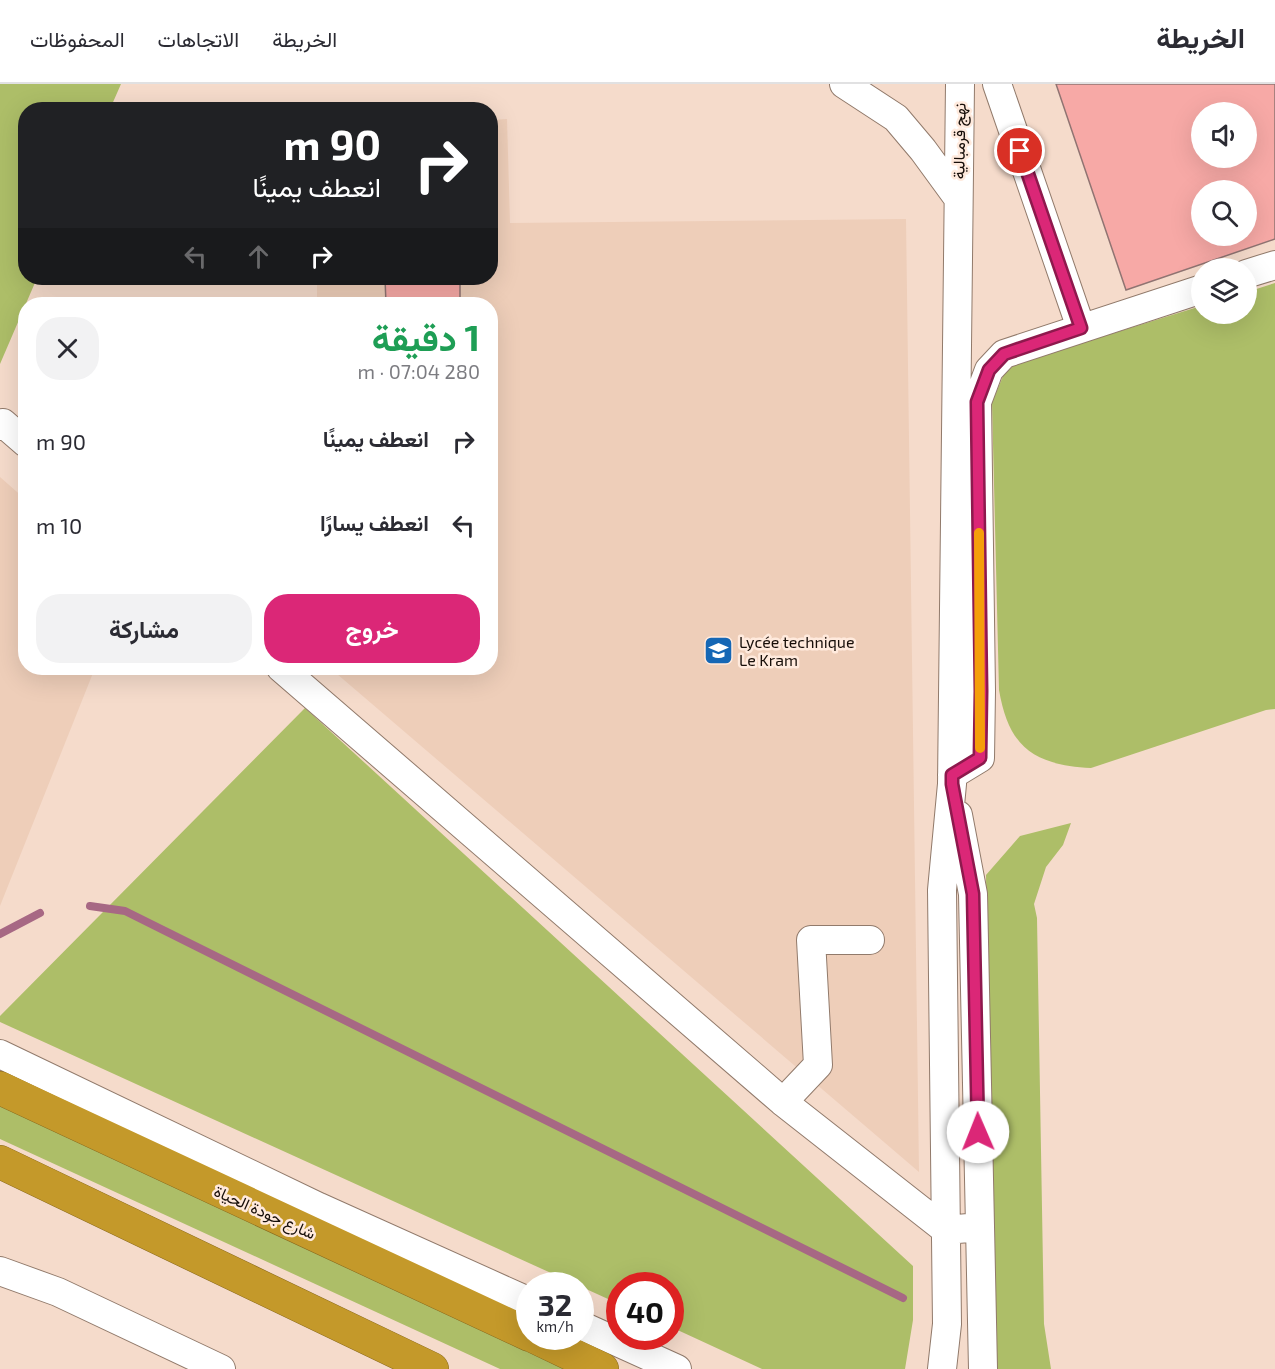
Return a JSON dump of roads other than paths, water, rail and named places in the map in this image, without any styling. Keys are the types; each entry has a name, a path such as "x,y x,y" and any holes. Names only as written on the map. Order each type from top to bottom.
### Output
{"highway":[{"name":"شارع جودة الحياة","path":"0,1088 516,1329"},
{"path":"0,1162 432,1369"},
{"name":"شارع جودة الحياة","path":"561,1350 602,1369"}],"street":[{"path":"844,84 896,118 958,198"},
{"name":"نهج قرمبالية","path":"952,780 960,84"},
{"path":"997,84 1081,328"},
{"path":"1257,271 1275,265"},
{"path":"942,1369 947,1324 942,890 952,780 980,758 977,402 989,370 1004,354 1191,293"},
{"path":"1,423 18,437"},
{"path":"290,675 783,1102 946,1230 980,1227"},
{"path":"952,780 973,894 983,1369"},
{"path":"783,1102 818,1065 811,940 870,940"},
{"path":"0,1054 319,1207 516,1296"},
{"path":"0,1271 58,1292 221,1369"},
{"path":"594,1331 677,1369"}],"waterway":[{"path":"90,906 125,911 903,1298"},
{"path":"0,934 40,913"}],"place":[{"name":"Lycée technique Le Kram","path":"718,651"}]}
